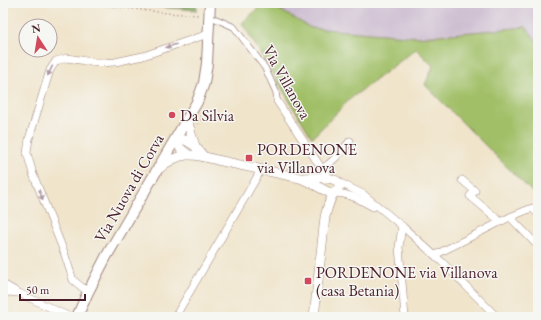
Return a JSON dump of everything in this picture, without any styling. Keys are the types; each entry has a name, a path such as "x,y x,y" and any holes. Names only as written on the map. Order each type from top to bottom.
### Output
{"main road":[{"name":"Via Nuova di Corva","path":"77,317 106,257 197,102 204,83 207,63 208,34 213,17 210,3"}],"street":[{"name":"Via Villanova","path":"213,17 234,27 266,68 276,92 277,101 322,169 334,180"},
{"path":"88,292 73,280 64,252 33,174 27,153 29,139 50,70 56,61 66,58 99,63 115,62 143,56 208,34"},
{"path":"187,118 195,146"},
{"path":"176,139 185,140 195,146 204,157"},
{"path":"176,139 180,148 187,154"},
{"path":"322,169 342,152 350,141"},
{"path":"157,171 167,162 187,154 204,157 300,178 330,191 353,196 385,213"},
{"path":"175,317 261,170"},
{"path":"300,178 320,177 334,180 363,194 435,255 497,317"},
{"path":"314,317 325,217 324,194 338,189 339,185 334,180 328,180 325,183 324,186 330,191"},
{"path":"462,180 475,191 470,196 501,222"},
{"path":"435,255 510,217 532,208 538,214"},
{"path":"510,217 538,246"},
{"path":"402,226 399,247 405,317"},
{"path":"3,284 70,317"},
{"path":"3,294 10,292 19,293"}],"path":[{"path":"85,3 146,11 213,17"}],"shaded area":[{"path":"268,3 538,3 538,43 526,27 418,37 311,28"}],"green space":[{"path":"119,3 196,3 197,10 130,5"},
{"path":"264,3 268,3 311,28 418,37 526,27 538,43 538,198 425,85 433,66 416,49 350,99 312,138 242,23"}],"railway":[{"path":"279,6 363,3"}],"place":[{"name":"Da Silvia","path":"172,115"},
{"name":"PORDENONE via Villanova","path":"249,158"},
{"name":"PORDENONE via Villanova (casa Betania)","path":"308,281"}]}
